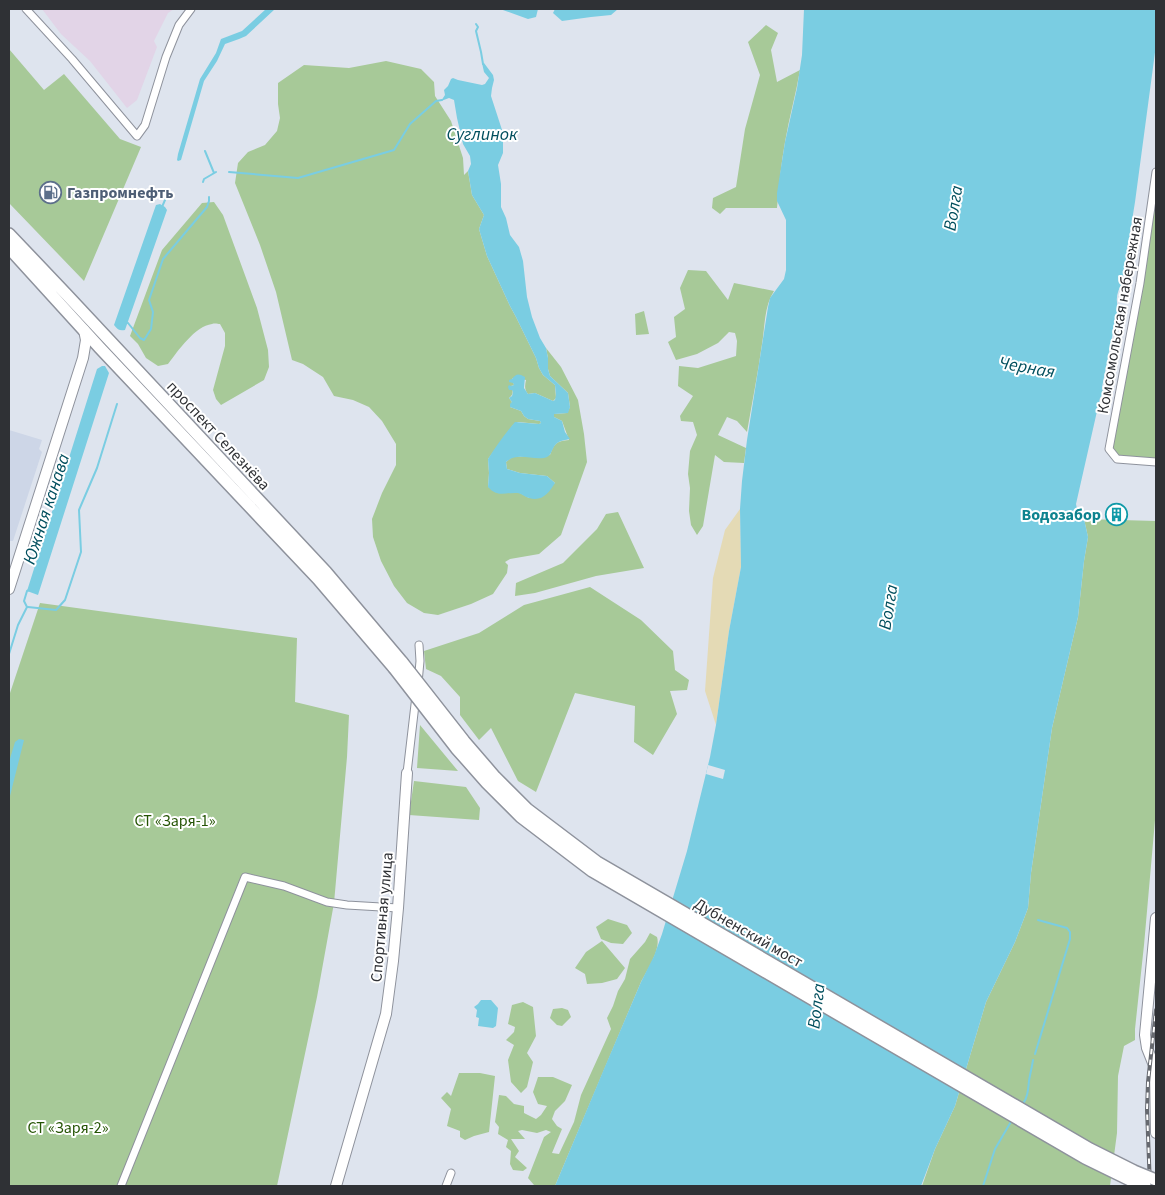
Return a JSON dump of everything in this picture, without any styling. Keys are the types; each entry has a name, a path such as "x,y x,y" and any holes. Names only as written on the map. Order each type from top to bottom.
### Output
{"main road":[{"name":"проспект Селезнёва","path":"9,234 326,572 398,665"},
{"name":"проспект Селезнёва","path":"9,248 100,348 398,665"},
{"path":"9,589 84,355 86,340 84,330"},
{"path":"84,355 92,348 100,348"},
{"name":"Дубненский мост","path":"398,665 495,777 527,809 597,862 1090,1149 1156,1180"},
{"name":"Дубненский мост","path":"398,665 456,748 487,783 521,817 592,871 1086,1158 1145,1186"},
{"name":"Спортивная улица","path":"336,1186 386,1014 398,908 407,773"},
{"path":"1156,918 1145,1035 1147,1048 1155,1068 1156,1133"}],"street":[{"path":"26,9 72,59 137,136 145,125 166,57 179,26 191,9"},
{"name":"Комсомольская набережная","path":"1156,172 1140,284 1109,449 1117,459 1156,462"},
{"name":"Спортивная улица","path":"407,773 420,661 419,645"},
{"path":"120,1186 245,877 284,886 327,902 398,908"},
{"path":"446,1186 451,1173"}],"shaded area":[{"path":"42,9 174,9 168,13 154,41 157,47 137,100 127,108 90,61 61,34"},
{"path":"9,430 42,440 39,449 42,452 13,541 9,541"}],"green space":[{"path":"766,25 778,33 771,50 777,82 800,70 788,124 777,208 726,208 720,214 712,208 713,198 736,187 745,129 760,75 748,42"},
{"path":"9,49 44,90 64,74 120,139 141,147 84,281 9,203"},
{"path":"386,61 421,69 434,82 435,96 451,121 463,158 464,175 468,171 472,195 484,215 479,229 487,256 539,368 543,375 555,385 556,398 553,401 535,393 528,394 525,389 526,380 512,379 514,385 511,386 513,392 509,398 512,402 510,407 521,411 528,419 540,421 541,423 518,422 513,425 488,459 488,487 520,493 529,498 555,483 547,476 520,473 507,469 506,462 512,457 550,455 556,444 569,440 562,421 554,417 554,414 567,413 570,407 568,393 550,376 546,348 561,367 578,400 587,462 561,535 539,554 510,559 505,562 508,565 507,573 493,594 438,615 424,613 407,603 394,586 381,561 373,537 372,519 396,465 396,444 382,421 369,407 353,400 334,396 323,377 303,364 292,360 276,292 260,245 235,183 238,163 248,152 265,145 277,131 280,118 278,83 304,65 349,68"},
{"path":"1156,180 1156,459 1119,456 1112,448"},
{"path":"214,202 223,215 257,308 268,350 269,367 264,380 221,405 216,399 213,390 225,346 225,333 220,324 213,324 199,329 187,340 168,364 158,366 146,358 138,344 130,336 162,250 202,203"},
{"path":"688,270 706,271 728,300 734,283 774,291 767,310 747,432 737,421 727,417 718,435 746,448 744,463 724,462 715,455 703,526 697,535 691,525 688,474 690,451 697,435 693,422 681,421 680,416 693,396 678,386 679,366 698,368 736,356 737,341 735,333 729,332 718,343 697,354 676,360 668,342 676,337 674,317 685,309 680,288"},
{"path":"644,311 649,334 636,335 635,314"},
{"path":"618,512 644,568 596,576 535,593 515,596 516,583 563,563 597,529 606,514"},
{"path":"1084,519 1156,521 1156,809 1135,1040 1124,1046 1118,1076 1117,1133 1110,1186 922,1186 935,1149 955,1106 986,1002 1015,942 1028,908 1031,873 1052,728 1078,617 1088,537"},
{"path":"590,587 641,620 673,651 675,670 689,680 687,690 670,691 677,714 653,755 634,742 635,706 575,693 536,792 518,781 491,728 479,740 460,715 460,697 441,676 426,669 424,651 479,633 524,605"},
{"name":"СТ «Заря-1»","path":"40,603 297,638 295,702 349,715 334,903 317,997 277,1186 9,1186 9,696"},
{"path":"420,725 458,771 417,768"},
{"path":"414,781 466,787 480,808 479,820 409,815"},
{"path":"608,919 627,925 632,933 623,944 611,943 601,939 596,927"},
{"path":"650,933 657,937 658,942 655,954 641,982 555,1186 533,1186 528,1178 544,1137 551,1132 546,1130 537,1133 518,1131 525,1139 511,1139 519,1151 515,1157 527,1168 523,1171 513,1170 510,1164 511,1151 506,1147 508,1140 498,1134 499,1127 495,1122 499,1095 506,1096 514,1104 524,1106 524,1113 536,1119 547,1106 538,1104 533,1092 538,1077 553,1077 572,1085 565,1101 555,1111 552,1119 562,1129 552,1153 559,1154 574,1122 581,1095 611,1029 607,1018 625,979 630,959 645,942"},
{"path":"602,941 625,968 617,979 587,984 585,974 575,968 586,952"},
{"path":"523,1002 533,1007 536,1036 527,1053 533,1062 527,1087 521,1093 511,1082 508,1060 514,1045 506,1040 514,1032 515,1027 508,1024 512,1005"},
{"path":"562,1008 568,1010 571,1017 562,1026 557,1025 550,1018 553,1009"},
{"path":"459,1073 480,1073 495,1076 489,1132 465,1140 460,1137 460,1131 447,1126 451,1109 441,1098 447,1092 451,1096"}],"sand":[{"path":"740,509 741,567 729,631 716,725 705,691 713,578 725,530"}],"water":[{"path":"266,9 275,9 246,36 225,44 204,81 181,160 178,161 178,154 200,79 216,53 221,39 242,31"},
{"path":"500,9 538,9 536,17 528,19"},
{"path":"555,9 618,9 611,15 562,21 553,13"},
{"path":"804,9 1156,9 1156,45 1122,283 1117,294 1118,307 1102,387 1103,393 1100,398 1076,504 1084,519 1088,537 1078,617 1052,728 1031,873 1028,908 1015,942 986,1002 955,1106 935,1149 921,1186 555,1186 662,934 687,851 710,757 729,631 741,567 740,509 747,440 770,298 784,279 786,270 786,220 777,201 777,193 802,55"},
{"name":"Суглинок","path":"482,63 493,75 491,96 503,133 503,153 498,165 501,184 501,207 510,235 519,247 523,261 527,297 532,317 546,348 550,376 568,393 570,407 568,413 554,414 554,417 562,421 565,432 570,439 561,441 554,446 547,457 515,457 506,462 507,469 520,473 547,476 555,483 548,493 538,499 529,498 518,493 498,493 488,487 488,459 515,422 541,423 540,421 528,419 521,411 510,407 512,402 509,398 513,392 508,387 509,385 514,385 509,380 516,375 521,375 525,377 524,388 528,394 535,393 553,401 556,395 555,385 543,375 539,368 487,256 479,229 484,215 472,195 468,171 471,164 470,156 463,144 454,100 449,98 441,101 445,95 444,90 453,78 482,85 485,84 489,78 484,72"},
{"path":"160,204 167,210 125,330 120,330 114,325 156,205"},
{"path":"105,366 109,373 38,595 27,591 97,369"},
{"path":"19,739 24,740 9,800 9,762 15,742"},
{"path":"481,1000 491,1000 498,1008 496,1026 493,1028 478,1026 479,1018 476,1017 477,1010 474,1007"}],"pier":[{"path":"708,765 725,770 723,779 706,774"}],"waterway":[{"path":"476,24 483,64"},
{"path":"229,172 298,178 394,150 410,124 436,101 442,100"},
{"path":"205,151 214,173"},
{"path":"203,182 204,179 216,172"},
{"path":"125,322 144,340 151,329 153,312 149,300 163,259 207,207 209,197"},
{"name":"Южная канава","path":"162,207 165,200"},
{"path":"28,607 56,610 65,600 81,552 79,510 97,468 117,404"},
{"name":"Южная канава","path":"9,654 18,625 27,607 24,601 29,590"},
{"path":"1035,1054 1070,939 1070,932 1067,928 1038,920"},
{"path":"1023,1104 1026,1098 1033,1060"},
{"path":"983,1186 995,1149 1012,1120"}],"railway":[{"path":"1150,1186 1147,1110 1148,1082 1156,1010"}],"place":[{"name":"Газпромнефть","path":"51,192"},
{"name":"Водозабор","path":"1117,514"}],"water label":[{"name":"Волга","path":"953,208"},
{"name":"Черная","path":"1027,367"},
{"name":"Волга","path":"888,607"},
{"name":"Волга","path":"816,1006"}],"park label":[{"name":"СТ «Заря-2»","path":"68,1127"}]}
